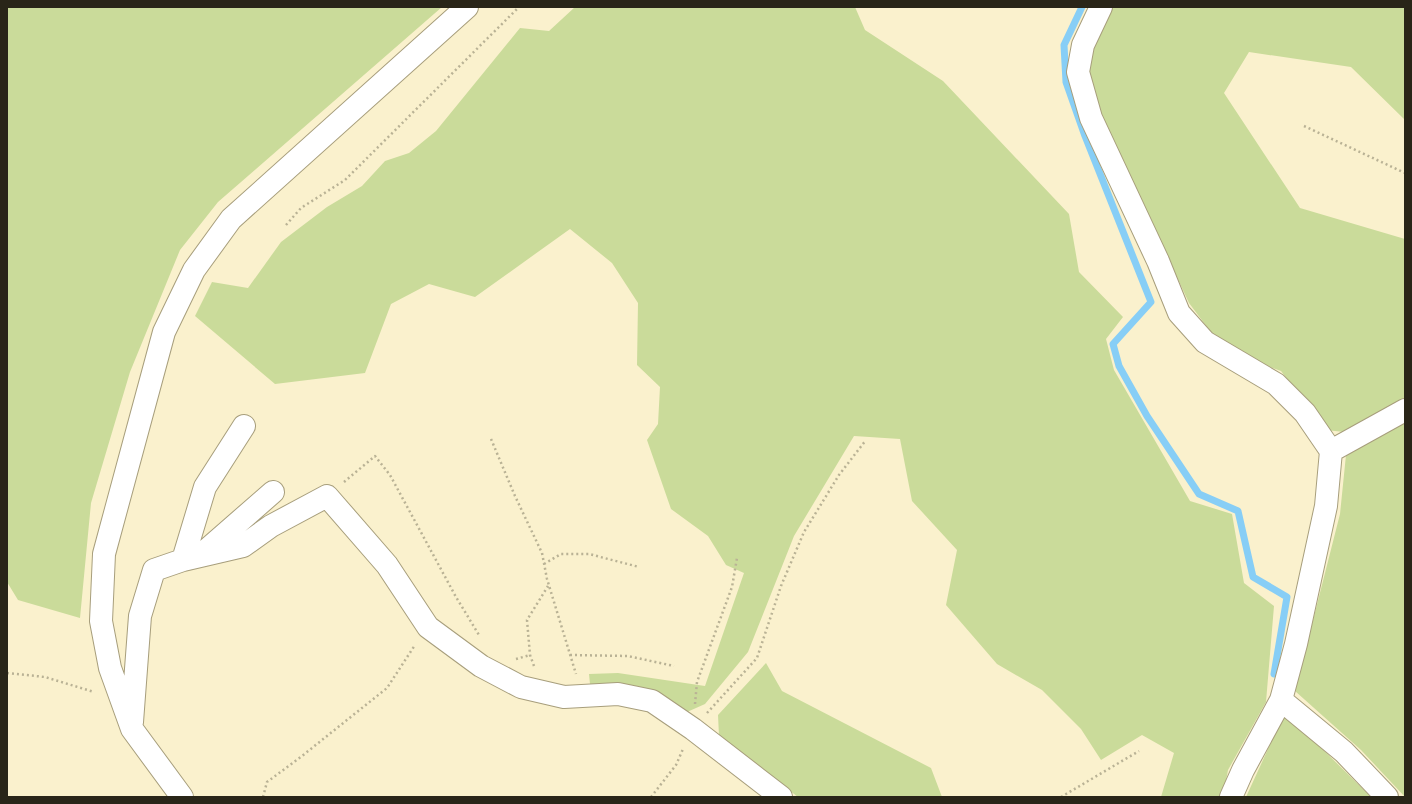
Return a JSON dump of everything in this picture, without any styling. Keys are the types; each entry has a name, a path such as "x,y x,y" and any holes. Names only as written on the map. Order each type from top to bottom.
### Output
{"street":[{"path":"182,797 132,729 110,668 101,621 104,554 164,332 194,270 231,219 467,7"},
{"path":"1101,7 1084,45 1078,72 1091,118 1158,261 1179,312 1205,342 1276,384 1305,413 1331,451 1326,506 1296,644 1281,700 1243,770 1231,797"},
{"path":"1331,451 1405,410"},
{"path":"191,558 205,487 244,426"},
{"path":"191,558 273,492"},
{"path":"132,729 140,616 154,570 191,558 243,546 271,526 327,496 387,564 428,626 481,666 521,687 564,697 618,694 652,701 693,729 781,797"},
{"path":"1281,700 1344,752 1387,797"}],"path":[{"path":"286,224 301,208 345,180 519,7"},
{"path":"1304,126 1405,172"},
{"path":"492,439 496,453 542,553 549,585 583,696"},
{"path":"651,797 676,765 693,729 757,658 781,586 804,532 838,475 866,440"},
{"path":"327,496 375,456 390,474 456,597 482,639"},
{"path":"544,564 561,554 589,554 639,567"},
{"path":"693,729 697,682 732,588 737,558"},
{"path":"548,693 537,674 530,655 527,620 549,585"},
{"path":"263,797 266,782 302,756 387,688 428,626"},
{"path":"514,660 530,655"},
{"path":"570,655 628,656 674,666"},
{"path":"7,673 45,678 122,700"},
{"path":"1061,797 1139,751"}],"green space":[{"path":"7,7 442,7 218,202 180,250 130,372 91,503 80,618 18,600 7,582"},
{"path":"575,7 855,7 865,30 943,81 1069,214 1079,272 1123,317 1106,339 1114,370 1190,501 1232,514 1244,583 1274,606 1266,702 1228,770 1223,797 1161,797 1174,753 1142,735 1101,760 1081,729 1042,690 997,664 946,605 957,550 912,501 900,439 854,436 794,536 748,652 705,704 687,712 654,693 590,684 589,674 618,673 705,686 744,573 726,565 708,536 671,509 647,440 658,424 660,387 637,365 638,303 612,263 570,229 475,297 429,284 391,304 365,373 275,384 195,316 212,282 248,288 281,242 327,207 362,186 385,161 409,153 436,131 520,28 549,31"},
{"path":"1112,7 1405,7 1405,120 1351,67 1249,52 1224,93 1300,208 1405,239 1405,402 1344,432 1326,430 1281,371 1247,359 1213,335 1189,303 1100,111 1089,73 1091,53"},
{"path":"1405,422 1405,797 1361,750 1295,691 1340,514 1346,455"},
{"path":"766,663 782,691 931,768 942,797 798,797 719,736 718,715"},
{"path":"1285,712 1371,797 1246,797"}],"waterway":[{"path":"1082,7 1064,45 1066,82 1085,136 1151,302 1113,344 1119,366 1147,416 1199,494 1238,511 1253,577 1287,597 1274,674"}]}
